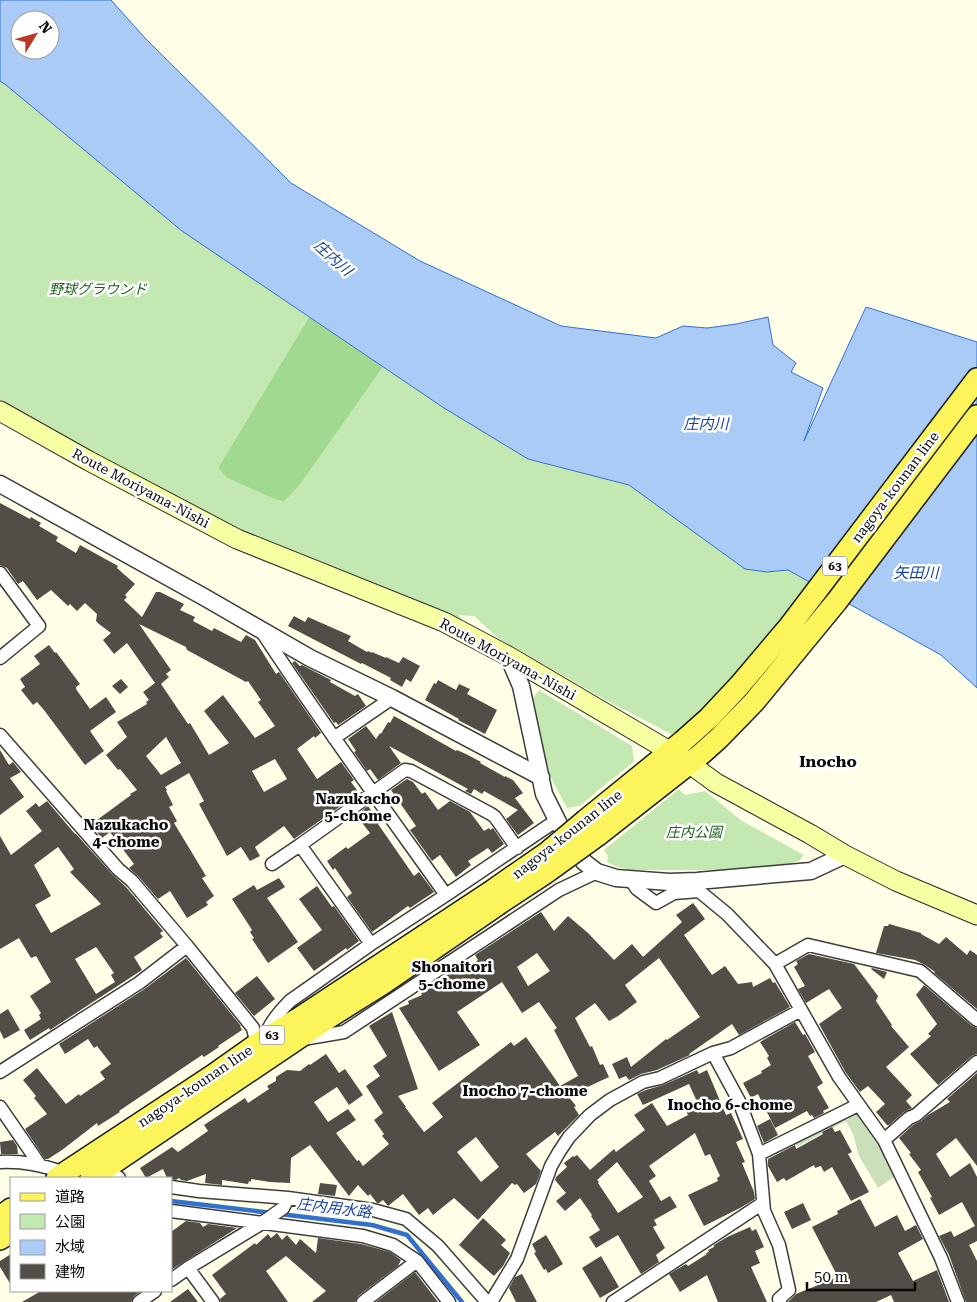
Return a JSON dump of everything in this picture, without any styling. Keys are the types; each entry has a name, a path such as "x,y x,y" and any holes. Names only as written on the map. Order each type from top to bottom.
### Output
{"main road":[{"name":"nagoya-kounan line","path":"592,828 709,718 739,686 789,627 977,379"},
{"name":"Route Moriyama-Nishi","path":"0,411 237,540 444,622 677,747 695,759 716,783 845,855 896,881 977,915"},
{"name":"nagoya-kounan line","path":"105,1175 299,1038 382,984 493,899 548,852 592,828 695,759 719,738 754,702 837,601 977,416"},
{"name":"nagoya-kounan line","path":"61,1175 258,1044 493,899"}],"street":[{"path":"0,484 310,658 392,698 540,778"},
{"path":"0,573 39,626 0,658"},
{"path":"261,630 299,688 446,895"},
{"path":"508,656 520,686 544,794 557,820 584,862 598,872 616,878 669,882 697,881 811,871 845,855"},
{"path":"334,738 392,698"},
{"path":"0,734 118,869 132,881 187,946 253,1028 258,1044"},
{"path":"272,864 405,770 411,771 491,814 516,848"},
{"path":"258,1044 279,1012 290,1001 371,944 557,820"},
{"path":"300,845 371,944"},
{"path":"299,1038 306,1039 344,1032 559,890 598,872"},
{"path":"630,879 637,888 656,903 674,893 699,891 727,914 775,964 838,1077 884,1140 941,1258 958,1302"},
{"path":"775,964 808,945 920,972 977,1020"},
{"path":"0,1072 139,983 187,946"},
{"path":"172,1187 286,1203 373,1210 406,1219 438,1246 489,1302 517,1260 551,1166 569,1137 590,1115 610,1100 643,1082 660,1078 713,1053 731,1048 801,1010"},
{"path":"713,1053 740,1101 759,1154 764,1211 779,1245 789,1290 779,1299 780,1302"},
{"path":"884,1140 977,1062"},
{"path":"759,1154 858,1104"},
{"path":"0,1106 40,1165"},
{"path":"0,1162 17,1161 40,1165 61,1175"},
{"path":"172,1279 265,1221 286,1203"},
{"path":"613,1302 764,1203"},
{"path":"172,1211 265,1221 363,1236 393,1245 417,1261 449,1302"},
{"path":"363,1302 417,1261"},
{"path":"188,1268 213,1302"},
{"path":"139,1302 154,1292"}],"green space":[{"name":"野球グラウンド","path":"0,81 182,231 309,317 218,468 227,478 284,502 299,486 383,367 444,408 528,459 629,485 745,569 767,572 788,570 827,592 675,736 604,699 498,638 474,616 459,615 476,639 237,539 0,410"},
{"path":"309,317 383,367 299,486 284,502 227,478 218,468"},
{"path":"539,690 632,746 634,762 580,806 567,808 549,774 532,700"},
{"name":"庄内公園","path":"679,789 685,795 705,791 742,821 804,855 800,860 790,864 735,870 633,870 617,867 607,862 608,856 604,850"},
{"path":"852,1112 857,1113 880,1145 894,1177 878,1188 859,1156 853,1134 846,1121 797,1147 795,1142"}],"water":[{"name":"庄内川","path":"0,0 111,0 145,38 291,183 420,261 561,326 656,338 683,326 707,328 768,317 773,345 796,363 791,372 823,388 804,441 866,307 977,342 977,688 941,655 788,570 767,572 745,569 629,485 528,459 444,408 182,231 0,81"}],"building":[{"path":"0,503 41,523 39,526 58,537 56,541 76,553 80,545 118,566 117,568 135,584 125,595 127,597 124,600 142,617 156,592 160,592 184,604 180,610 195,617 193,621 212,631 214,628 241,642 246,635 255,640 276,674 279,672 321,733 297,749 317,779 341,762 354,780 351,782 359,793 294,839 284,826 255,847 260,856 250,861 241,847 227,856 199,804 204,801 189,773 165,787 173,805 169,807 177,821 174,823 206,876 202,878 214,896 206,902 208,905 187,918 170,891 158,899 129,868 134,864 110,832 102,838 89,824 137,790 106,755 127,737 117,722 147,704 146,702 149,700 143,692 155,683 127,643 114,654 103,640 111,633 96,621 97,614 85,603 77,611 70,604 68,606 51,590 37,600 23,581 18,584 7,568 0,565","holes":["139,624 186,647 187,650 246,682 248,681 261,700 258,702 275,726 255,738 223,695 204,711 229,743 209,755 190,723 188,724 161,684 169,677 166,674 171,670","166,737 181,763 161,775 146,756","275,759 287,779 264,792 252,771"]},
{"path":"294,616 305,622 308,617 351,636 348,641 367,652 372,652 399,663 403,657 420,666 411,682 406,679 402,687 390,680 391,678 288,626"},
{"path":"49,645 80,684 76,689 90,709 106,697 116,712 90,731 104,751 85,765 44,710 37,702 33,705 21,690 25,687 20,679 40,664 34,656"},
{"path":"295,661 300,666 302,665 331,680 330,682 355,696 358,694 366,706 338,725 336,722 334,723 292,663"},
{"path":"121,679 128,687 120,694 112,686"},
{"path":"438,680 456,690 459,684 470,689 467,694 497,710 485,734 425,700 434,683 436,684"},
{"path":"394,716 513,780 523,793 515,798 534,823 518,835 506,819 518,810 484,791 482,794 474,789 471,794 465,791 468,789 389,746 401,763 378,780 370,769 367,771 348,739 366,726 376,739"},
{"path":"0,750 9,765 13,762 21,772 10,778 24,797 0,815"},
{"path":"407,779 413,782 422,794 425,792 438,810 450,801 470,812 484,831 493,828 504,844 492,853 488,848 468,861 471,865 456,877 440,855 432,861 410,830 416,826 391,790"},
{"path":"47,801 75,834 126,887 163,931 160,933 163,937 134,957 142,970 50,1030 49,1028 30,1040 24,1030 41,1019 39,1015 41,1013 30,996 51,982 36,956 31,958 19,938 0,949 0,836 11,855 42,831 26,811 36,803 39,807","holes":["58,847 74,869 70,872 101,904 51,933 35,905 51,896 34,865","96,947 114,973 111,975 115,982 96,994 75,959"]},
{"path":"368,806 380,823 378,824 414,876 419,872 434,892 410,908 408,906 372,932 347,897 352,893 335,868 333,870 327,861 370,833 356,815"},
{"path":"279,878 285,887 267,898 298,942 268,963 252,939 254,938 250,932 252,930 232,899 254,885 257,890"},
{"path":"317,886 359,941 314,971 297,948 322,930 299,899"},
{"path":"693,903 705,919 684,935 712,975 725,966 738,984 752,982 753,987 770,978 773,983 775,982 790,1007 739,1035 732,1024 690,1055 629,1080 626,1076 619,1079 612,1064 627,1057 631,1067 666,1039 700,1017 659,958 625,985 637,1002 618,1016 609,1021 595,1003 575,1018 590,1047 592,1046 600,1065 603,1064 609,1077 568,1096 576,1106 574,1107 579,1115 558,1136 555,1132 526,1154 541,1171 536,1184 524,1193 517,1184 512,1183 478,1220 454,1198 433,1215 428,1208 419,1215 403,1194 388,1206 383,1200 377,1203 370,1194 368,1196 358,1185 349,1196 310,1145 291,1158 290,1183 251,1179 251,1182 249,1181 248,1184 222,1180 222,1185 205,1183 206,1174 187,1181 179,1178 176,1180 172,1179 172,1177 167,1177 163,1169 145,1177 140,1168 172,1147 178,1152 208,1131 204,1125 245,1098 248,1103 269,1089 267,1086 276,1081 276,1077 287,1070 300,1071 326,1054 339,1073 345,1069 363,1095 349,1105 337,1087 314,1102 328,1122 348,1109 356,1120 336,1133 363,1166 389,1144 382,1136 384,1134 374,1120 383,1113 366,1086 380,1076 373,1066 387,1056 369,1026 392,1012 418,1089 398,1096 424,1132 443,1117 432,1103 511,1042 514,1046 526,1037 560,1086 578,1076 554,1030 557,1028 539,1002 522,1013 502,982 457,1012 480,1045 439,1071 399,1008 409,1004 408,1001 422,995 421,993 457,968 460,974 478,960 475,955 541,912 554,931 568,916 588,933 614,960 632,944 643,957 682,922 676,915","holes":["537,953 550,971 528,986 517,967","476,1137 499,1167 481,1182 457,1152"]},
{"path":"889,924 921,933 939,944 946,937 967,955 970,950 977,955 977,1009 925,965 915,960 876,953 884,926"},
{"path":"809,954 854,964 878,996 876,1001 891,1026 909,1047 886,1067 912,1095 906,1101 912,1108 904,1112 889,1125 876,1112 885,1104 868,1086 860,1092 846,1073 819,1024 842,1008 829,989 806,1003 798,989 805,986 794,967 798,964 796,961"},
{"path":"186,958 241,1026 242,1030 98,1126 97,1123 62,1150 45,1159 25,1129 47,1114 23,1080 37,1068 66,1104 105,1079 100,1072 111,1064 97,1046 94,1048 88,1039 65,1054 59,1044 143,990"},
{"path":"871,969 887,972 884,979"},
{"path":"257,976 275,999 254,1016 235,993"},
{"path":"924,985 972,1026 977,1028 977,1054 972,1056 938,1085 910,1054 931,1036 928,1034 937,1024 916,995"},
{"path":"8,1009 20,1030 4,1039 0,1031 0,1014"},
{"path":"795,1022 803,1035 805,1034 815,1052 808,1056 823,1083 817,1087 829,1108 814,1118 807,1111 775,1128 758,1094 751,1098 743,1083 762,1073 761,1071 771,1065 767,1058 769,1056 760,1042"},
{"path":"697,1070 699,1074 707,1070 726,1115 731,1113 743,1139 736,1142 745,1162 742,1163 755,1199 704,1226 688,1195 718,1181 717,1178 720,1176 710,1154 705,1156 695,1133 649,1166 656,1176 649,1181 661,1201 670,1196 677,1207 654,1220 657,1225 653,1227 665,1248 656,1255 659,1262 641,1274 618,1235 596,1248 589,1237 600,1230 592,1215 580,1198 565,1211 556,1201 566,1193 555,1180 567,1167 564,1163 573,1156 577,1155 590,1170 614,1149 616,1152 645,1130 634,1115 652,1103 667,1126 688,1115 686,1111 699,1106 689,1084 643,1105 637,1094","holes":["617,1162 643,1197 618,1213 597,1180"]},
{"path":"977,1073 977,1166 956,1138 936,1154 950,1177 970,1163 977,1177 977,1241 969,1245 977,1261 977,1302 966,1302 949,1255 939,1236 951,1231 954,1237 975,1226 962,1202 939,1215 930,1198 932,1197 918,1172 921,1170 899,1138 913,1125 950,1102 947,1099"},
{"path":"770,1119 778,1135 764,1143 757,1126"},
{"path":"832,1127 835,1132 840,1130 852,1152 848,1154 869,1192 851,1201 832,1167 824,1172 821,1166 815,1168 814,1165 786,1181 784,1178 777,1182 768,1166 768,1159 795,1145 796,1149"},
{"path":"13,1140 17,1146 18,1154 1,1154 0,1142"},
{"path":"320,1183 337,1185 335,1196 318,1194"},
{"path":"860,1199 875,1227 897,1215 905,1231 916,1225 923,1239 898,1253 913,1281 937,1270 949,1302 894,1302 891,1295 876,1302 788,1302 796,1294 838,1277 812,1227 838,1214 837,1211"},
{"path":"803,1203 811,1220 792,1229 784,1212"},
{"path":"483,1218 506,1240 501,1245 510,1253 503,1266 494,1276 459,1245"},
{"path":"186,1221 200,1223 203,1227 208,1224 237,1228 172,1269 172,1231"},
{"path":"750,1227 752,1231 756,1229 764,1247 755,1251 760,1263 751,1267 767,1302 718,1302 707,1275 680,1292 669,1274 686,1264 688,1266 707,1254 708,1250 727,1237"},
{"path":"277,1233 282,1240 287,1235 296,1245 300,1239 316,1253 318,1238 361,1244 390,1252 401,1260 398,1266 358,1296 355,1302 312,1302 326,1291 286,1256 266,1271 288,1302 221,1302 220,1299 226,1294 212,1275 255,1243 256,1245 268,1234 271,1238"},
{"path":"546,1235 563,1264 548,1273 546,1269 544,1270 534,1253 536,1252 532,1244"},
{"path":"10,1255 10,1283 0,1267 0,1261"},
{"path":"601,1256 619,1287 600,1298 582,1268"},
{"path":"415,1272 438,1302 376,1302"},
{"path":"522,1274 537,1302 516,1302 509,1288 515,1277"},
{"path":"188,1289 198,1302 170,1302"},
{"path":"39,1292 140,1292 134,1296 131,1302 22,1302"}],"waterway":[{"name":"庄内用水路","path":"172,1201 272,1213"},
{"name":"庄内用水路","path":"280,1214 372,1225 407,1235 462,1302"}],"district":[{"name":"Inocho","path":"828,761"},
{"name":"Nazukacho 5-chome","path":"358,808"},
{"name":"Nazukacho 4-chome","path":"126,834"},
{"name":"Shonaitori 5-chome","path":"452,976"},
{"name":"Inocho 7-chome","path":"525,1091"},
{"name":"Inocho 6-chome","path":"730,1105"}],"water label":[{"name":"矢田川","path":"916,573"}]}
